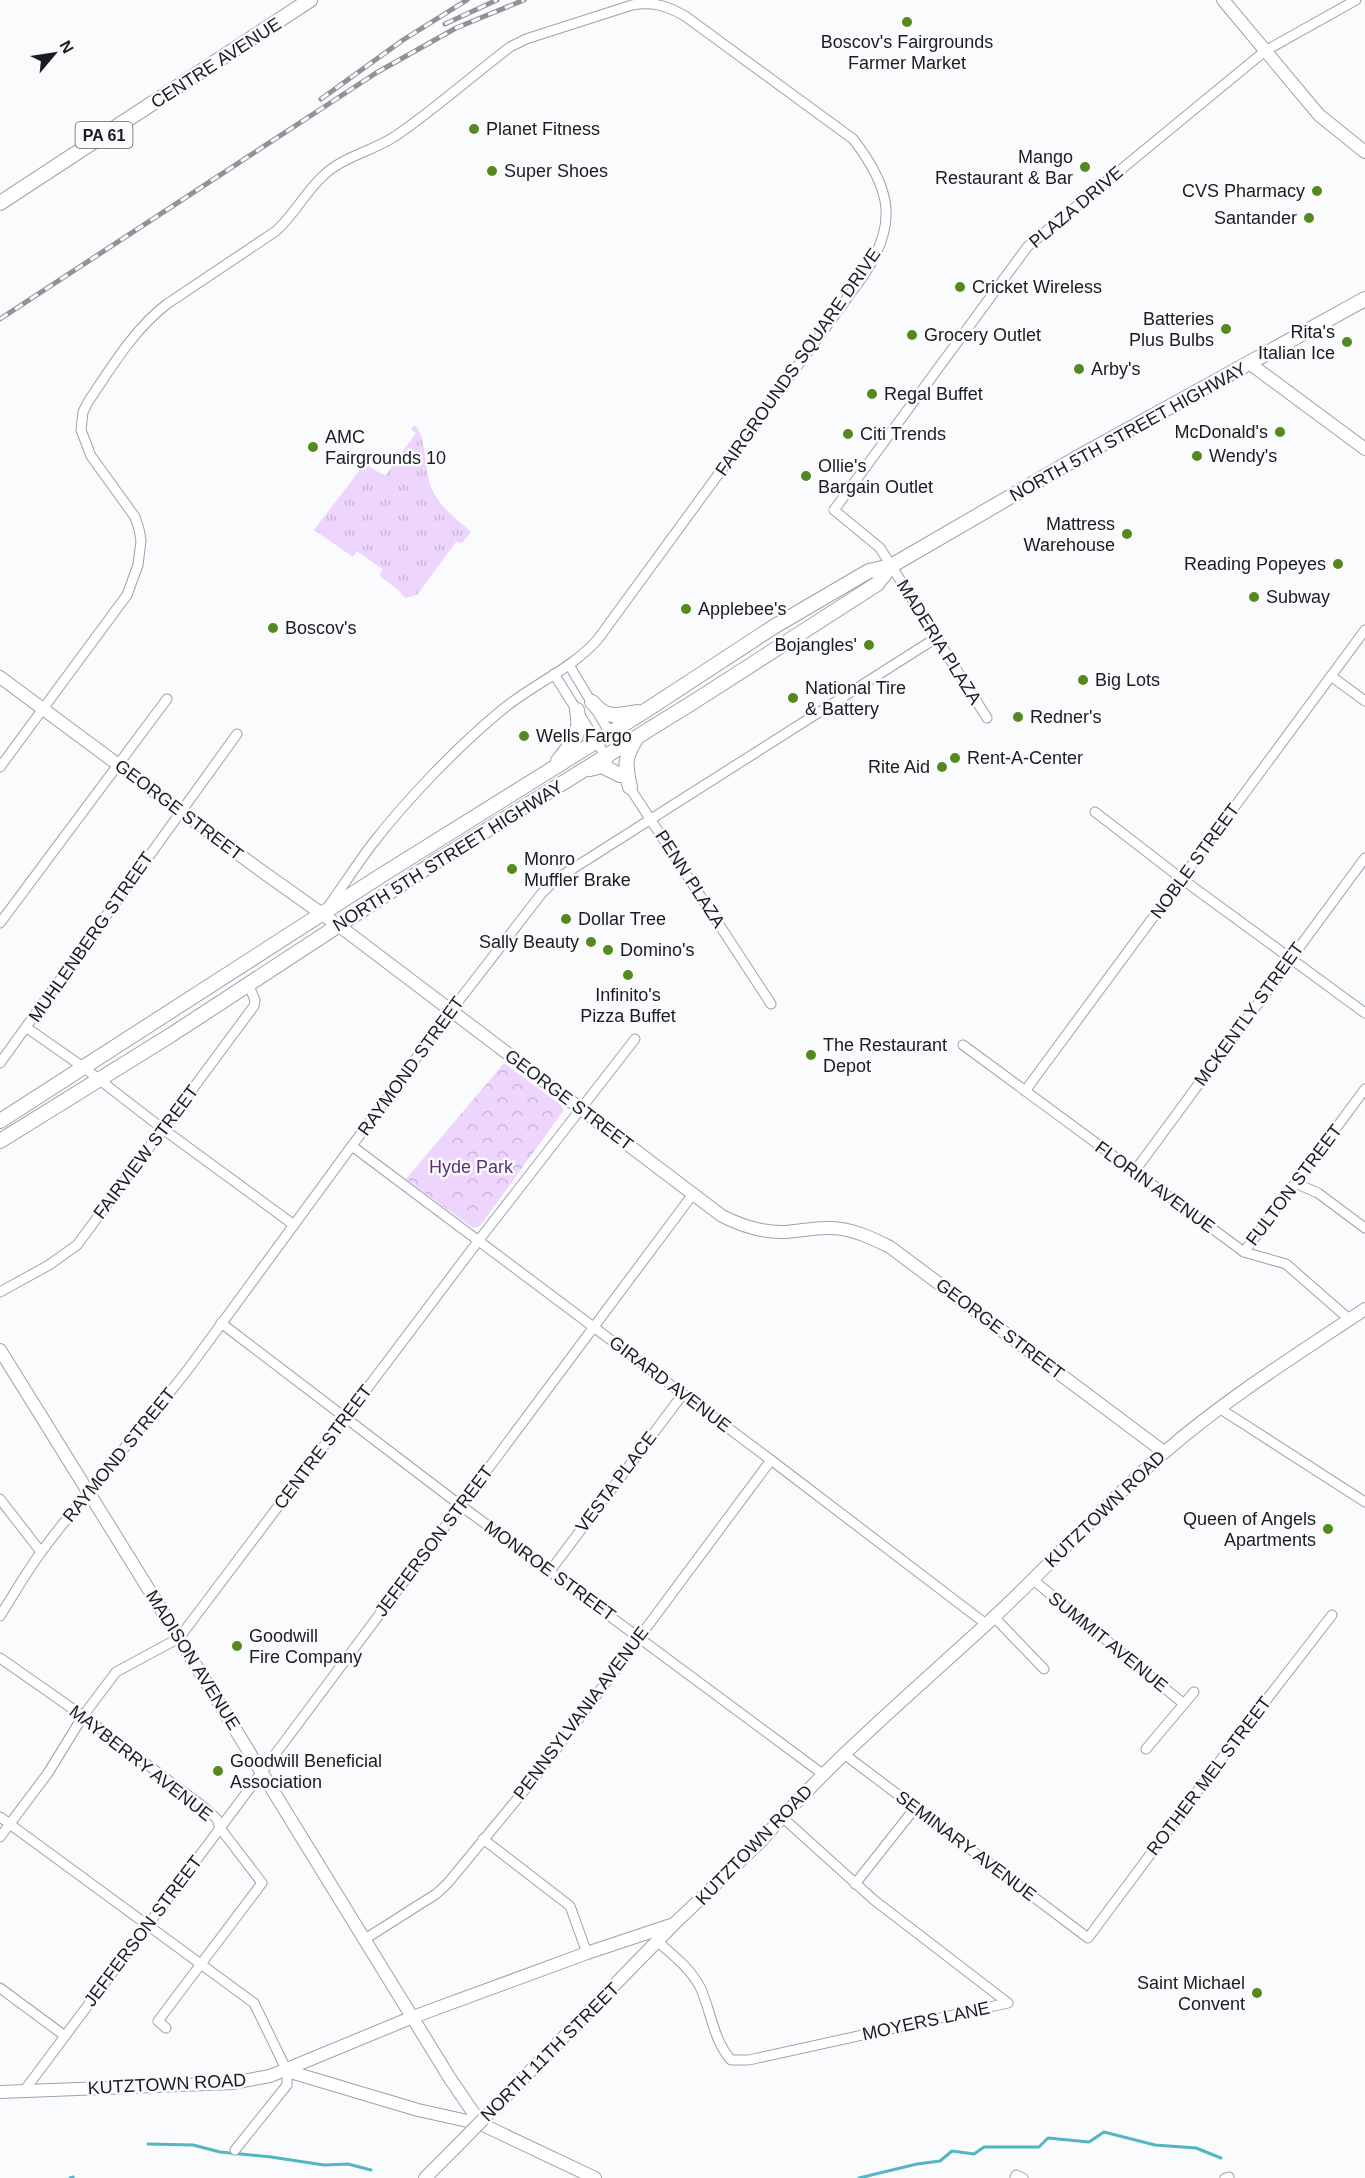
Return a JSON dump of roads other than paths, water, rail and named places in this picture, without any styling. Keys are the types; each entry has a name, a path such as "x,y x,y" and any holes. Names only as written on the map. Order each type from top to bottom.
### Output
{"main road":[{"name":"CENTRE AVENUE","path":"0,203 310,0"},
{"name":"NORTH 5TH STREET HIGHWAY","path":"0,1121 645,711 722,659 859,576 891,566 1077,458 1365,299"},
{"name":"NORTH 5TH STREET HIGHWAY","path":"0,1141 171,1035 338,925 877,584 891,566"},
{"path":"592,702 600,712 610,715 645,711"},
{"path":"552,768 576,739 579,728 577,710"},
{"path":"630,787 627,752 638,736"},
{"path":"577,774 602,766 620,775"}],"street":[{"path":"1223,0 1318,115 1365,152"},
{"name":"PLAZA DRIVE","path":"834,510 1028,246 1265,51 1356,0"},
{"name":"FAIRGROUNDS SQUARE DRIVE","path":"0,767 127,595 138,566 141,541 135,517 90,456 81,430 81,420 88,402 152,315 276,231 291,217 309,190 324,175 338,165 396,136 510,47 526,39 632,5 658,4 685,16 853,140 870,162 882,185 886,209 884,239 869,268 598,639 569,665 504,708 471,738 404,806 372,844 323,914"},
{"path":"1249,363 1365,449"},
{"name":"MADERIA PLAZA","path":"834,510 880,548 987,718"},
{"name":"NOBLE STREET","path":"1025,1091 1365,630"},
{"name":"RAYMOND STREET","path":"0,1616 41,1552 148,1421 450,1012 549,885 936,638"},
{"path":"569,665 619,748"},
{"path":"554,674 605,757"},
{"path":"1331,676 1365,701"},
{"name":"GEORGE STREET","path":"0,677 338,925 450,1012 722,1215 754,1230 785,1232 833,1228 862,1234 890,1247 1164,1452"},
{"path":"0,922 167,699"},
{"name":"MUHLENBERG STREET","path":"0,1063 237,734"},
{"name":"PENN PLAZA","path":"605,757 630,787 771,1004"},
{"path":"1095,812 1365,1013"},
{"name":"MCKENTLY STREET","path":"1134,1172 1365,858"},
{"name":"FAIRVIEW STREET","path":"0,1292 49,1265 77,1245 254,1006 255,1000 248,984"},
{"path":"27,1028 83,1067 294,1225"},
{"name":"CENTRE STREET","path":"0,1837 48,1773 83,1716 116,1672 179,1638 345,1416 635,1039"},
{"name":"FLORIN AVENUE","path":"963,1045 1244,1252 1286,1264 1349,1319"},
{"name":"FULTON STREET","path":"1244,1252 1365,1089"},
{"name":"GIRARD AVENUE","path":"352,1146 990,1621 1044,1669"},
{"path":"1295,1183 1318,1193 1365,1228"},
{"name":"JEFFERSON STREET","path":"24,2091 693,1194"},
{"name":"KUTZTOWN ROAD","path":"0,2092 232,2083 270,2076 287,2071 413,2017 587,1953 674,1924 753,1849 844,1754 990,1621 1164,1452 1219,1408 1365,1309"},
{"name":"MONROE STREET","path":"221,1323 460,1505 824,1775"},
{"name":"MADISON AVENUE","path":"0,1350 449,2078 481,2124"},
{"name":"VESTA PLACE","path":"549,1571 683,1394"},
{"path":"1219,1408 1365,1502"},
{"name":"PENNSYLVANIA AVENUE","path":"365,1939 447,1884 537,1775 771,1460"},
{"path":"0,1499 41,1552"},
{"name":"SUMMIT AVENUE","path":"1032,1579 1184,1704"},
{"name":"ROTHER MEL STREET","path":"1088,1938 1332,1615"},
{"name":"MAYBERRY AVENUE","path":"0,1658 83,1716 205,1808 217,1819 220,1828 262,1883 158,2021 166,2028"},
{"path":"1146,1749 1194,1692"},
{"name":"SEMINARY AVENUE","path":"844,1754 1088,1938"},
{"path":"855,1884 915,1808"},
{"path":"0,1817 254,2003 287,2071 287,2085 235,2150"},
{"name":"MOYERS LANE","path":"658,1942 686,1966 695,1979 721,2045 731,2060 749,2060 1008,2003 855,1884 782,1817"},
{"path":"483,1839 570,1906 587,1953"},
{"name":"NORTH 11TH STREET","path":"425,2178 674,1924"},
{"path":"0,1988 65,2036"},
{"path":"287,2071 418,2110 481,2124 595,2178"},
{"path":"1015,2178 1016,2175 1023,2178"}],"waterway":[{"path":"859,2178 940,2161 952,2151 974,2154 984,2147 1039,2147 1048,2138 1089,2142 1104,2132 1155,2145 1196,2148 1221,2158"},
{"path":"148,2144 193,2145 220,2152 324,2165 348,2164 371,2170"}],"railway":[{"path":"321,99 403,40 467,0"},
{"path":"445,24 497,0"},
{"path":"0,319 376,73 456,28 524,0"}],"place":[{"name":"Boscov's Fairgrounds Farmer Market","path":"907,22"},
{"name":"Planet Fitness","path":"474,129"},
{"name":"Mango Restaurant & Bar","path":"1085,167"},
{"name":"Super Shoes","path":"492,171"},
{"name":"CVS Pharmacy","path":"1317,191"},
{"name":"Santander","path":"1309,218"},
{"name":"Cricket Wireless","path":"960,287"},
{"name":"Batteries Plus Bulbs","path":"1226,329"},
{"name":"Grocery Outlet","path":"912,335"},
{"name":"Rita's Italian Ice","path":"1347,342"},
{"name":"Arby's","path":"1079,369"},
{"name":"Regal Buffet","path":"872,394"},
{"name":"McDonald's","path":"1280,432"},
{"name":"Citi Trends","path":"848,434"},
{"name":"AMC Fairgrounds 10","path":"313,447"},
{"name":"Wendy's","path":"1197,456"},
{"name":"Ollie's Bargain Outlet","path":"806,476"},
{"name":"Mattress Warehouse","path":"1127,534"},
{"name":"Reading Popeyes","path":"1338,564"},
{"name":"Subway","path":"1254,597"},
{"name":"Applebee's","path":"686,609"},
{"name":"Boscov's","path":"273,628"},
{"name":"Bojangles'","path":"869,645"},
{"name":"Big Lots","path":"1083,680"},
{"name":"National Tire & Battery","path":"793,698"},
{"name":"Redner's","path":"1018,717"},
{"name":"Wells Fargo","path":"524,736"},
{"name":"Rent-A-Center","path":"955,758"},
{"name":"Rite Aid","path":"942,767"},
{"name":"Monro Muffler Brake","path":"512,869"},
{"name":"Dollar Tree","path":"566,919"},
{"name":"Sally Beauty","path":"591,942"},
{"name":"Domino's","path":"608,950"},
{"name":"Infinito's Pizza Buffet","path":"628,975"},
{"name":"The Restaurant Depot","path":"811,1055"},
{"name":"Queen of Angels Apartments","path":"1328,1529"},
{"name":"Goodwill Fire Company","path":"237,1646"},
{"name":"Goodwill Beneficial Association","path":"218,1771"},
{"name":"Saint Michael Convent","path":"1257,1993"}],"park label":[{"name":"Hyde Park","path":"471,1167"}]}
